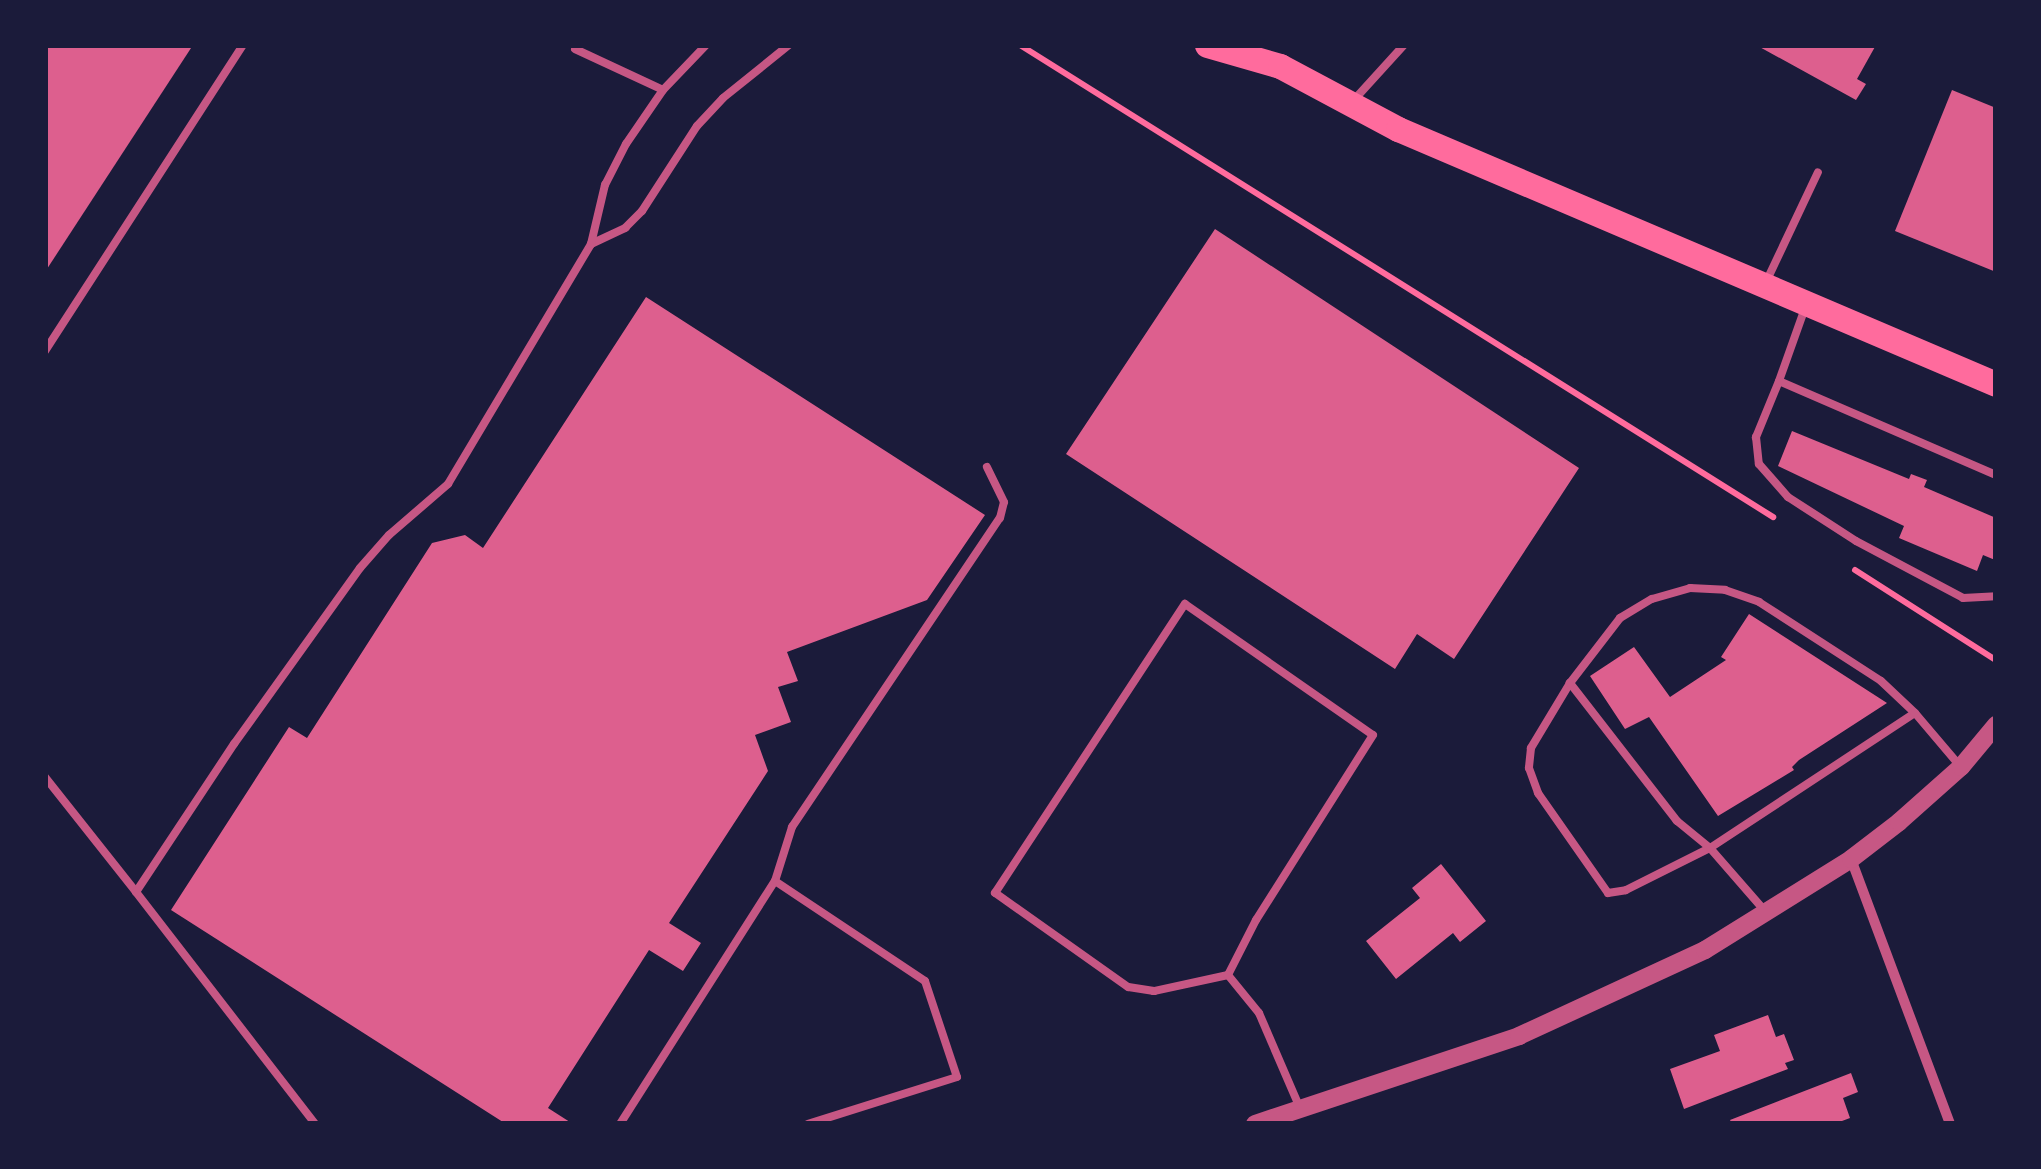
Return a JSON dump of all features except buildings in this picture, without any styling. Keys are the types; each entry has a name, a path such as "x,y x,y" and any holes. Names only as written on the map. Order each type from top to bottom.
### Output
{"main road":[{"path":"1207,45 1275,56 1349,106 1996,384"}],"street":[{"path":"1255,1124 1519,1036 1621,992 1766,913 1851,859 1990,746 1996,726"},
{"path":"1851,859 1950,1124"}],"lane":[{"path":"45,351 243,45"},
{"path":"136,892 254,714 360,568 388,535 448,484 591,244 604,184 664,90 706,45"},
{"path":"591,244 625,228 642,211 697,126 789,45"},
{"path":"1349,106 1404,45"},
{"path":"574,49 664,90"},
{"path":"1765,284 1818,172"},
{"path":"1807,303 1754,452 1776,486 1856,541 1963,598 1996,596"},
{"path":"1779,381 1996,475"},
{"path":"620,1124 775,880 792,827 1000,518 1004,502 987,467"},
{"path":"1916,713 1710,848 1626,890 1608,892 1599,883 1538,793 1529,768 1531,748 1570,683 1620,618 1652,599 1690,588 1725,590 1759,602 1881,681 1916,713 1961,768"},
{"path":"1185,604 1373,736 1256,920 1228,975 1154,991 1128,987 995,892 1185,604"},
{"path":"1570,683 1678,821 1710,848 1766,913"},
{"path":"45,777 315,1124"},
{"path":"775,880 926,981 957,1077 808,1124"},
{"path":"1228,975 1259,1013 1300,1110"}],"path":[{"path":"1020,45 1778,520"},
{"path":"1841,561 1996,660"}]}
